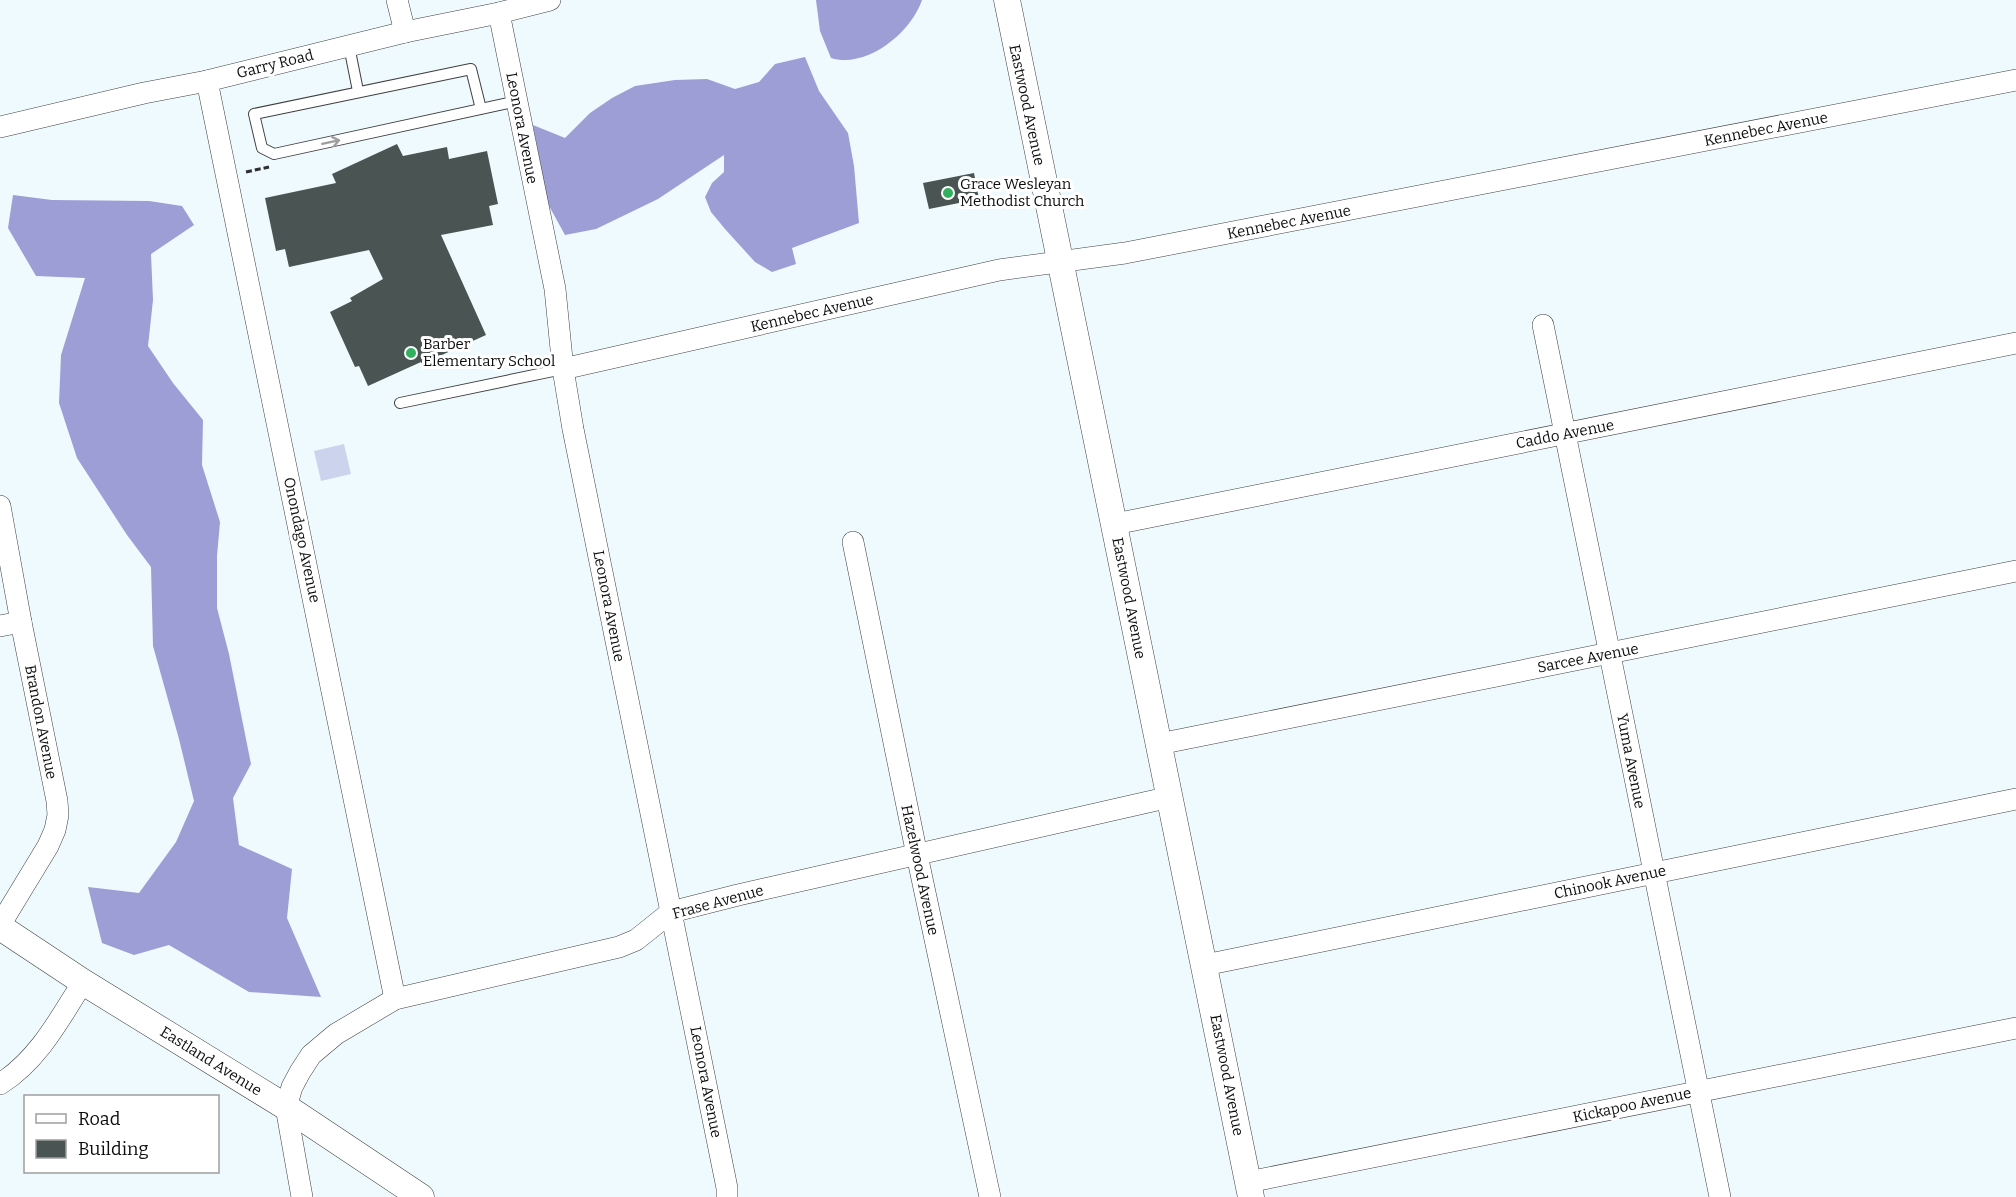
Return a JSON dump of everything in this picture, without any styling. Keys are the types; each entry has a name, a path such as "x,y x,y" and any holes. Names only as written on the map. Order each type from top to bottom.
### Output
{"street":[{"path":"397,0 405,32"},
{"name":"Garry Road","path":"0,127 550,0"},
{"name":"Eastwood Avenue","path":"1006,0 1115,524 1249,1190"},
{"name":"Leonora Avenue","path":"499,13 555,289 563,369 573,429 728,1197"},
{"name":"Kennebec Avenue","path":"563,369 999,270 1125,253 2016,80"},
{"name":"Onondago Avenue","path":"207,81 395,999"},
{"name":"Yuma Avenue","path":"1543,325 1720,1197"},
{"name":"Caddo Avenue","path":"1115,524 2016,343"},
{"name":"Brandon Avenue","path":"0,506 10,624 53,779 58,815 48,846 0,926"},
{"name":"Hazelwood Avenue","path":"853,542 990,1197"},
{"name":"Sarcee Avenue","path":"1159,744 2016,571"},
{"name":"Frase Avenue","path":"286,1107 292,1087 311,1055 348,1025 395,999 619,947 636,940 671,912 1170,797"},
{"name":"Chinook Avenue","path":"1205,965 2016,799"},
{"name":"Eastland Avenue","path":"0,926 83,982 286,1107 421,1197"},
{"path":"0,1084 13,1076 37,1052 83,982"},
{"name":"Kickapoo Avenue","path":"1249,1190 1699,1091 2016,1028"},
{"path":"286,1107 302,1197"}],"lane":[{"path":"349,46 358,91"},
{"path":"481,109 471,69 254,114 262,148 274,154 481,109 516,101"},
{"path":"400,403 563,369"}],"path":[{"path":"244,173 255,171"}],"shaded area":[{"path":"816,0 922,0 908,25 898,36 872,53 845,60 831,58 820,31"},
{"path":"805,57 819,91 848,133 854,166 859,223 792,248 796,264 772,272 755,262 711,212 705,197 712,183 724,172 724,155 658,199 596,229 565,235 548,204 533,125 565,138 590,113 635,86 675,80 707,79 735,89 759,82 775,64"},
{"path":"13,195 52,200 149,201 182,206 194,225 151,254 153,300 148,346 173,383 203,420 202,465 220,522 217,556 217,608 229,654 251,764 233,798 239,845 292,869 287,918 321,997 249,992 169,945 134,955 102,943 88,887 139,893 176,842 194,801 153,646 151,567 127,535 77,458 59,403 61,355 85,278 36,276 8,228"},
{"path":"344,444 351,474 321,481 314,451"}],"building":[{"path":"397,144 403,156 447,147 449,159 487,151 498,204 489,206 493,225 441,235 486,335 368,386 359,366 355,367 330,312 352,301 350,298 383,279 369,250 289,267 285,249 276,251 265,198 336,183 332,174"},
{"path":"974,173 979,199 929,209 923,183"}],"place":[{"name":"Grace Wesleyan Methodist Church","path":"948,193"},
{"name":"Barber Elementary School","path":"411,353"}]}
